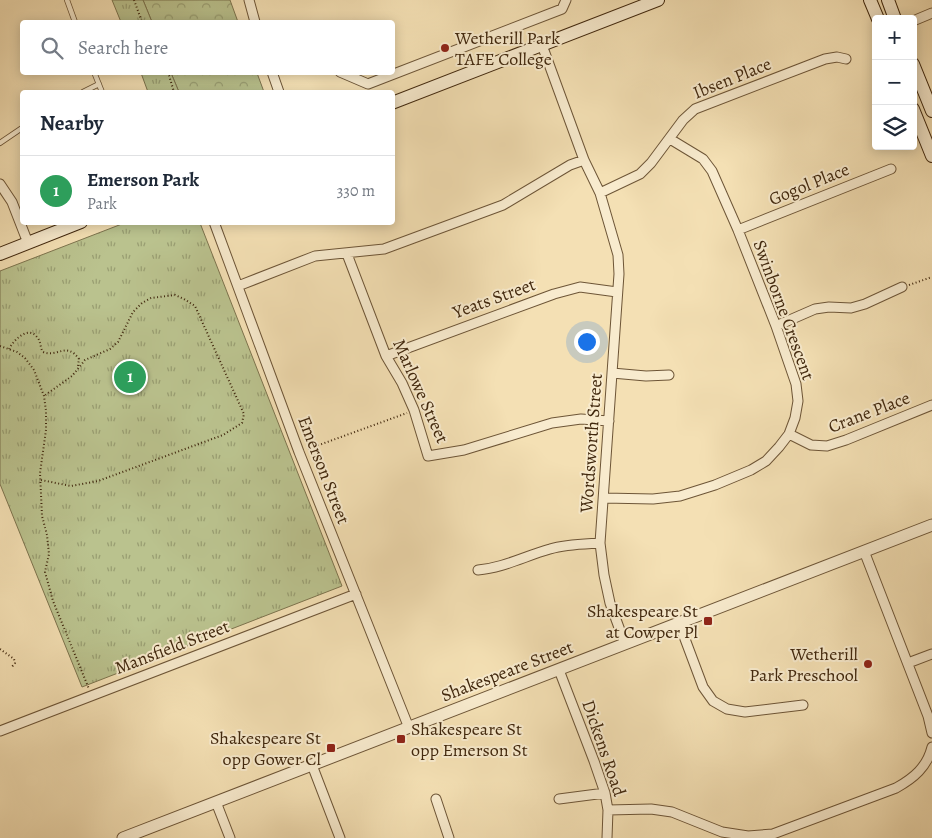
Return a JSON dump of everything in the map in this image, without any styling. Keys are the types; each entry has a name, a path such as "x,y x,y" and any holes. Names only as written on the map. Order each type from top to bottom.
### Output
{"main road":[{"path":"870,0 876,15"},
{"path":"888,0 894,15"},
{"path":"395,102 652,1"},
{"path":"917,74 932,111"},
{"path":"917,119 932,156"},
{"path":"0,254 73,225"}],"street":[{"path":"249,0 254,20"},
{"path":"395,74 562,9 566,0"},
{"path":"917,20 932,14"},
{"name":"Wordsworth Street","path":"542,45 584,160 600,192 618,255 600,543 610,603 625,644"},
{"name":"Ibsen Place","path":"600,192 640,174 651,164 683,120 695,109 825,58 837,57 846,59"},
{"path":"273,75 278,90"},
{"path":"347,75 368,84 391,75"},
{"name":"Swinborne Crescent","path":"604,498 653,499 680,496 715,485 751,470 766,461 789,434 795,418 798,401 796,384 776,326 738,230 712,171 703,159 670,139"},
{"path":"238,286 315,256 384,249 502,205 570,165 584,160"},
{"name":"Gogol Place","path":"738,230 891,169"},
{"path":"0,184 12,202 20,222"},
{"path":"21,225 28,243"},
{"name":"Emerson Street","path":"215,225 299,452 409,728"},
{"name":"Marlowe Street","path":"347,254 386,356 402,383 414,410 428,456 464,450 552,423 581,419 609,421"},
{"name":"Yeats Street","path":"386,356 554,294 580,287 617,292"},
{"path":"776,326 815,309 829,307 851,308 864,304 902,287"},
{"path":"612,373 646,376 669,375"},
{"name":"Crane Place","path":"789,434 811,445 827,446 932,405"},
{"name":"Shakespeare Street","path":"123,838 932,525"},
{"path":"478,570 493,569 568,544 600,543"},
{"path":"864,551 928,716 932,733"},
{"name":"Mansfield Street","path":"0,731 356,594"},
{"path":"679,623 703,686 713,701 727,709 745,712 803,705"},
{"path":"908,663 932,654"},
{"name":"Dickens Road","path":"559,670 605,793 608,810 607,838"},
{"path":"608,810 651,809 672,812 722,832 748,836 773,834 896,788 910,780 923,768 931,757 932,747"},
{"path":"312,765 340,838"},
{"path":"559,799 605,793"},
{"path":"436,799 449,838"},
{"path":"216,802 230,838"}],"lane":[{"path":"67,0 74,20"},
{"path":"95,75 101,90"},
{"path":"87,90 99,84"},
{"path":"0,143 20,129"}],"path":[{"path":"134,0 141,20"},
{"path":"169,75 173,90"},
{"path":"902,287 932,277"},
{"path":"41,480 71,486 98,482 223,435 242,423 244,414 195,306 184,298 175,295 152,298 142,303 133,312 118,342 110,349 85,360 78,366 72,376 44,396"},
{"path":"9,349 19,336 26,333 32,334 37,337 43,352 47,354 67,350 72,351 79,359 78,366"},
{"path":"0,346 17,352 25,358 34,370 44,396 46,420 40,473 42,516 49,554 45,572 53,601 92,696"},
{"path":"299,452 414,410"},
{"path":"0,649 15,658 15,663 11,668"}],"green space":[{"path":"112,0 143,0 151,20 120,20"},
{"path":"143,0 230,0 237,20 151,20"},
{"path":"142,75 172,75 178,90 147,90"},
{"path":"172,75 258,75 263,90 178,90"},
{"path":"119,225 201,225 342,586 82,687 0,484 0,271"}],"place":[{"name":"Wetherill Park TAFE College","path":"445,48"},
{"name":"Emerson Park","path":"130,377"},
{"name":"Shakespeare St at Cowper Pl","path":"708,621"},
{"name":"Wetherill Park Preschool","path":"868,664"},
{"name":"Shakespeare St opp Emerson St","path":"401,739"},
{"name":"Shakespeare St opp Gower Cl","path":"331,748"}]}
